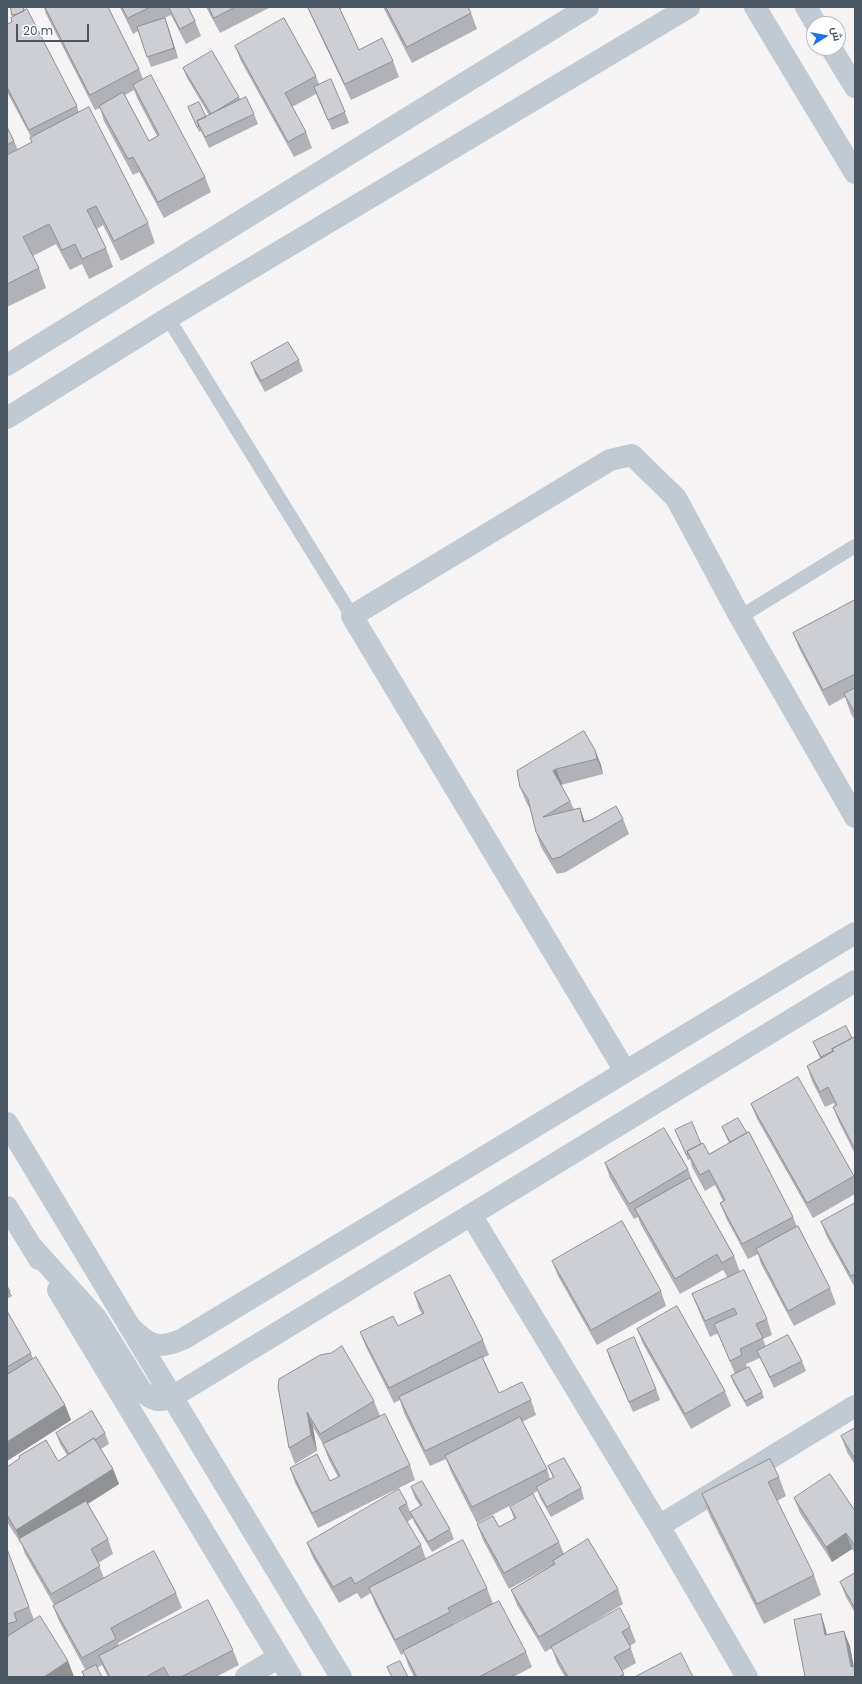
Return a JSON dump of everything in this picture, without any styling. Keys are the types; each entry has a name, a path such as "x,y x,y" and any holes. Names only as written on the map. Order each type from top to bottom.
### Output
{"street":[{"path":"7,365 588,7"},
{"path":"7,418 168,318 689,7"},
{"path":"754,7 855,173"},
{"path":"806,7 811,16"},
{"path":"836,56 855,87"},
{"path":"625,1071 352,616 610,460 632,455 676,498 740,617 855,817"},
{"path":"131,1328 143,1340 152,1345 163,1346 183,1339 855,933"},
{"path":"31,1246 97,1319 141,1390 154,1400 164,1400 172,1397 855,981"},
{"path":"7,1124 341,1677"},
{"path":"7,1207 291,1677"},
{"path":"471,1215 747,1677"},
{"path":"658,1526 855,1406"},
{"path":"246,1677 279,1657"}],"lane":[{"path":"168,318 352,616"},
{"path":"740,617 855,546"}],"building":[{"path":"11,7 23,7 24,11 12,15"},
{"path":"45,7 108,7 139,69 90,95"},
{"path":"122,7 150,7 128,18"},
{"path":"169,7 188,7 195,21 180,29"},
{"path":"209,7 235,7 214,18"},
{"path":"308,7 339,7 359,50 382,38 393,61 345,84"},
{"path":"386,7 468,7 471,13 407,47"},
{"path":"27,9 77,106 29,130 7,87 7,24 12,22 11,18"},
{"path":"165,18 174,48 147,57 137,27"},
{"path":"284,18 316,76 285,93 306,132 288,142 235,46"},
{"path":"212,51 239,97 211,114 183,68"},
{"path":"151,75 205,177 158,202 133,157 128,159 99,106 123,92 149,141 159,135 133,85"},
{"path":"331,79 345,112 328,120 314,87"},
{"path":"246,97 254,114 205,137 197,121"},
{"path":"199,102 206,117 197,121 199,126 197,127 188,107"},
{"path":"89,107 148,223 114,241 96,206 87,210 106,248 82,259 75,244 62,250 49,224 23,237 39,268 7,284 7,155 32,142 30,138"},
{"path":"7,127 14,141 7,145"},
{"path":"288,342 299,360 261,381 251,363"},
{"path":"855,600 855,674 823,690 793,633"},
{"path":"855,688 855,713 844,694"},
{"path":"584,731 595,750 597,759 553,771 570,801 543,817 580,808 583,822 591,820 616,806 623,819 560,857 552,859 536,832 528,799 520,787 517,771"},
{"path":"846,1026 852,1038 821,1057 813,1042"},
{"path":"855,1037 855,1149 833,1107 837,1105 828,1087 820,1092 807,1066 834,1051 832,1049"},
{"path":"798,1077 854,1176 807,1203 751,1104"},
{"path":"738,1118 747,1133 730,1142 722,1127"},
{"path":"692,1122 701,1144 687,1151 688,1154 686,1154 675,1130"},
{"path":"664,1128 688,1169 629,1204 605,1163"},
{"path":"749,1132 793,1217 742,1244 720,1203 725,1200 709,1170 700,1175 687,1151 703,1143 709,1154"},
{"path":"690,1178 734,1256 722,1263 717,1254 675,1279 635,1209"},
{"path":"855,1203 855,1274 851,1276 821,1222"},
{"path":"622,1221 661,1291 591,1330 552,1261"},
{"path":"798,1226 830,1288 788,1311 756,1249"},
{"path":"744,1270 767,1319 756,1324 763,1338 740,1349 742,1355 730,1361 714,1324 737,1314 734,1308 705,1321 692,1294"},
{"path":"450,1275 483,1340 389,1388 360,1332 393,1316 398,1326 424,1313 414,1293"},
{"path":"677,1306 725,1391 685,1414 637,1329"},
{"path":"7,1311 31,1353 7,1367"},
{"path":"788,1335 802,1361 770,1377 757,1351"},
{"path":"634,1337 656,1389 629,1402 607,1350"},
{"path":"342,1346 374,1401 320,1434 307,1412 311,1435 289,1448 278,1387 279,1379 320,1355 331,1353"},
{"path":"36,1357 65,1405 7,1442 7,1375"},
{"path":"482,1357 499,1393 522,1382 531,1400 425,1451 399,1397"},
{"path":"749,1367 762,1392 745,1401 731,1376"},
{"path":"92,1411 105,1433 95,1440 94,1438 69,1454 56,1433"},
{"path":"385,1414 410,1465 312,1513 290,1468 317,1454 330,1481 340,1476 323,1444"},
{"path":"520,1417 547,1469 472,1507 445,1456"},
{"path":"855,1428 855,1459 841,1436"},
{"path":"94,1438 113,1469 16,1530 7,1515 7,1467 20,1458 19,1456 46,1440 58,1461"},
{"path":"564,1458 581,1488 547,1507 536,1487 554,1477 548,1466"},
{"path":"770,1459 779,1477 768,1482 814,1575 757,1604 702,1494"},
{"path":"830,1474 855,1511 855,1546 846,1533 826,1547 794,1498"},
{"path":"422,1481 450,1529 428,1542 410,1512 422,1505 411,1487"},
{"path":"399,1489 407,1503 399,1508 421,1545 355,1584 351,1577 333,1587 307,1543"},
{"path":"533,1494 559,1542 504,1573 477,1524 493,1516 499,1527 516,1518 510,1507"},
{"path":"86,1501 108,1539 91,1549 100,1566 51,1594 19,1539"},
{"path":"588,1539 618,1589 539,1637 511,1590 555,1564 553,1561"},
{"path":"463,1540 487,1588 448,1608 450,1612 395,1640 369,1588"},
{"path":"7,1549 29,1607 14,1613 17,1621 7,1624"},
{"path":"154,1551 176,1593 111,1628 116,1639 82,1658 53,1606"},
{"path":"855,1573 855,1608 840,1582"},
{"path":"208,1600 233,1650 181,1677 169,1677 164,1667 146,1677 110,1677 99,1656"},
{"path":"499,1601 526,1652 479,1677 417,1677 403,1651"},
{"path":"620,1608 630,1627 622,1632 631,1648 614,1657 624,1674 619,1677 568,1677 551,1647"},
{"path":"821,1614 825,1635 844,1631 851,1667 855,1666 855,1677 805,1677 794,1620"},
{"path":"40,1616 68,1661 44,1677 7,1677 7,1637"},
{"path":"681,1653 693,1677 635,1677"},
{"path":"400,1661 408,1677 392,1677 387,1667"},
{"path":"96,1665 102,1677 85,1677 82,1672"}]}
